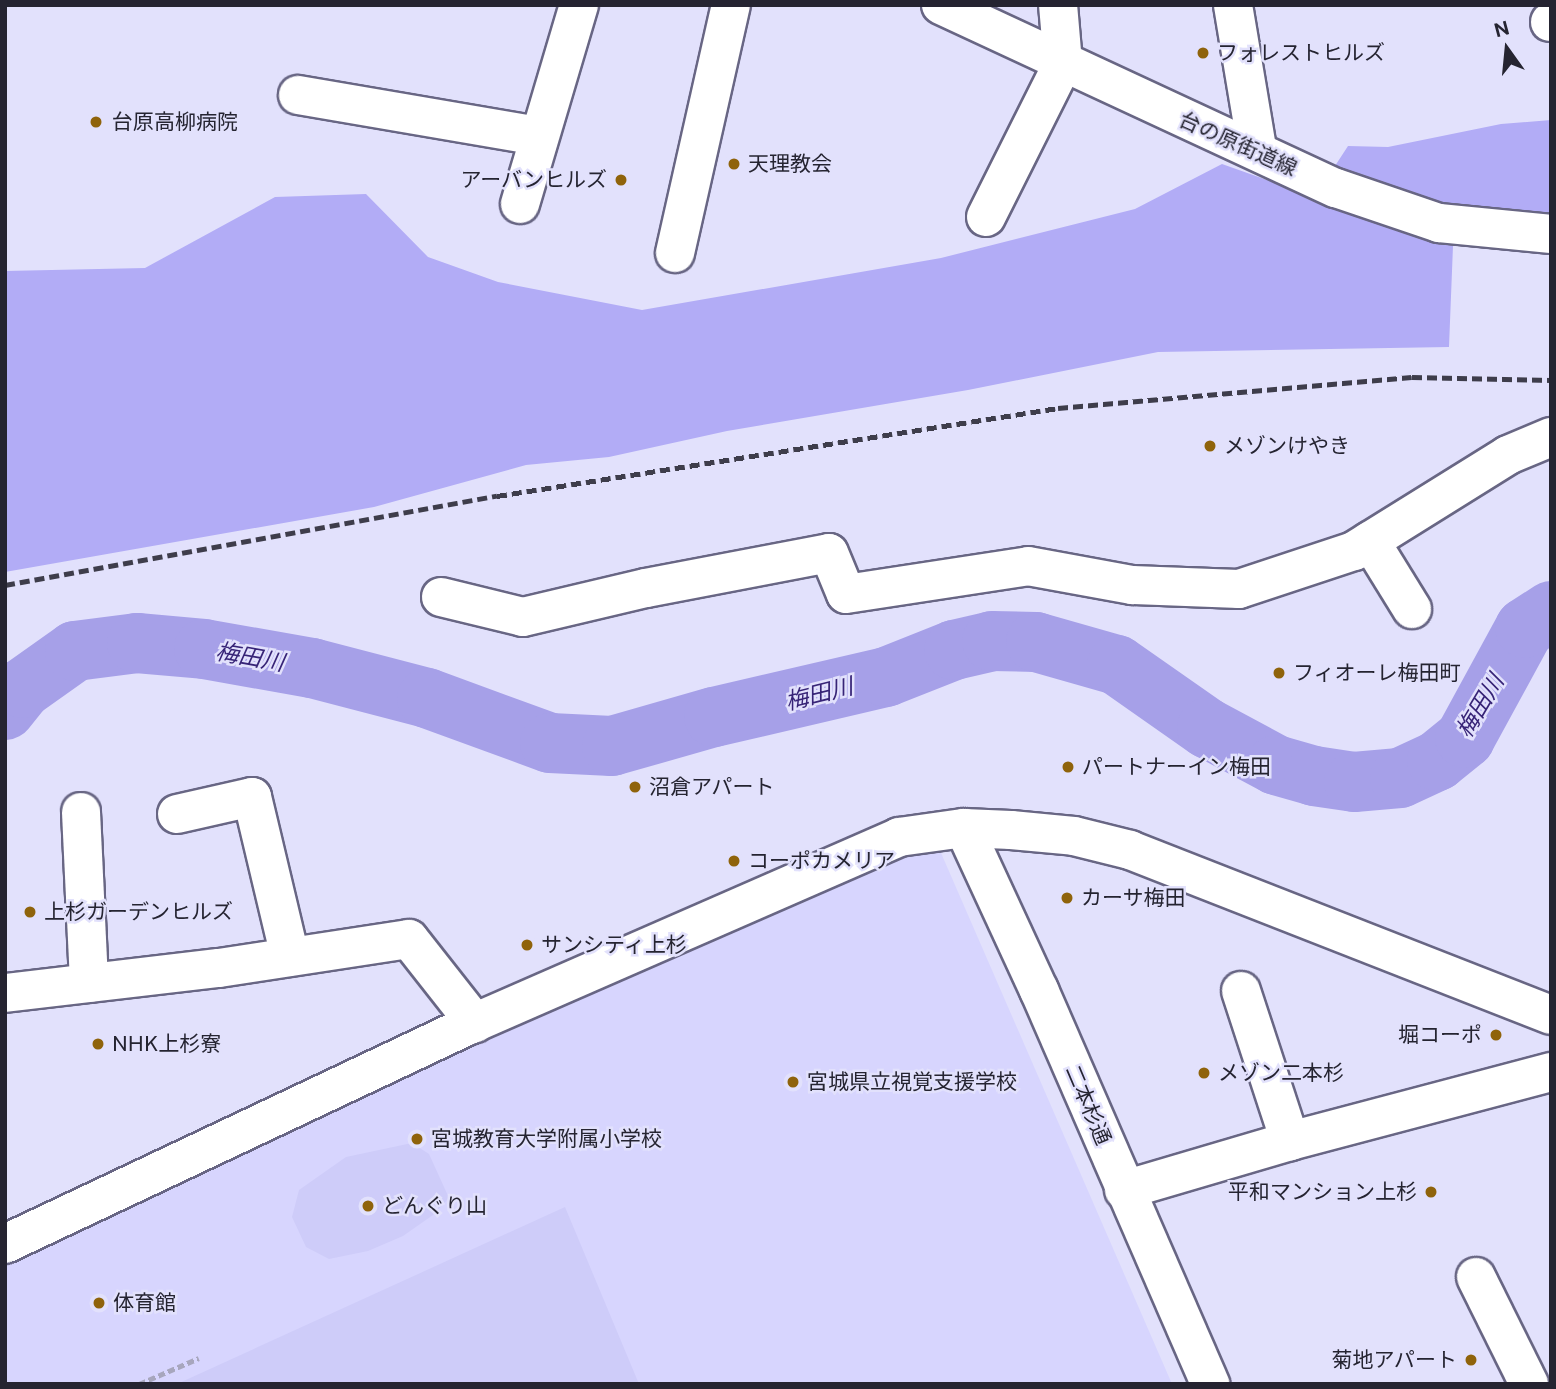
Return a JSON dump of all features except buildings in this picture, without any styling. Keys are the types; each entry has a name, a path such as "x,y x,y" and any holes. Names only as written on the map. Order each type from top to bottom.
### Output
{"street":[{"path":"520,204 579,5"},
{"path":"675,253 731,5"},
{"name":"台の原街道線","path":"941,5 1336,188 1439,223 1551,234"},
{"path":"986,217 1063,63 1058,5"},
{"path":"1233,5 1256,149"},
{"path":"298,95 539,136"},
{"path":"441,597 523,617 646,588 829,553 846,594 1028,566 1132,585 1239,589 1354,551 1508,455 1551,437"},
{"path":"1370,541 1412,609"},
{"path":"177,814 252,797 290,957"},
{"path":"81,812 89,983"},
{"path":"5,1244 475,1023 899,836 964,828 1074,836 1130,850 1551,1014"},
{"name":"二本杉通","path":"964,828 1039,989 1210,1384"},
{"path":"5,993 409,939 475,1023"},
{"path":"1241,991 1290,1141"},
{"path":"1124,1190 1290,1141 1551,1072"},
{"path":"1476,1277 1529,1384"}],"path":[{"path":"139,1384 199,1358"}],"shaded area":[{"path":"1551,120 1551,214 1457,207 1333,169 1348,146 1388,147 1501,124"},
{"path":"1222,164 1453,246 1449,347 1158,352 968,390 727,431 609,457 526,465 374,507 5,572 5,271 145,268 275,197 366,194 428,257 498,282 642,310 941,258 1135,209"},
{"path":"938,846 1172,1384 5,1384 5,1254 884,857"},
{"name":"どんぐり山","path":"412,1143 429,1154 449,1198 433,1215 403,1236 368,1251 329,1259 306,1247 292,1217 299,1190 346,1157"},
{"path":"565,1207 639,1384 177,1384"}],"waterway":[{"name":"梅田川","path":"5,710 23,688 75,651 137,643 204,649 312,668 427,698 550,743 612,746 714,717 886,677 954,650 992,641 1036,642 1117,665 1207,728 1276,765 1314,776 1354,782 1400,778 1437,761 1465,738 1525,628 1551,611"}],"railway":[{"path":"5,585 497,496 1058,408 1412,377 1551,380"}],"place":[{"name":"フォレストヒルズ","path":"1203,53"},
{"name":"台原高柳病院","path":"96,122"},
{"name":"天理教会","path":"734,164"},
{"name":"アーバンヒルズ","path":"621,180"},
{"name":"メゾンけやき","path":"1210,446"},
{"name":"フィオーレ梅田町","path":"1279,673"},
{"name":"パートナーイン梅田","path":"1068,767"},
{"name":"沼倉アパート","path":"635,787"},
{"name":"コーポカメリア","path":"734,861"},
{"name":"カーサ梅田","path":"1067,898"},
{"name":"上杉ガーデンヒルズ","path":"30,912"},
{"name":"サンシティ上杉","path":"527,945"},
{"name":"堀コーポ","path":"1496,1035"},
{"name":"NHK上杉寮","path":"98,1044"},
{"name":"メゾン二本杉","path":"1204,1073"},
{"name":"宮城県立視覚支援学校","path":"793,1082"},
{"name":"宮城教育大学附属小学校","path":"417,1139"},
{"name":"平和マンション上杉","path":"1431,1192"},
{"name":"どんぐり山","path":"368,1206"},
{"name":"体育館","path":"99,1303"},
{"name":"菊地アパート","path":"1471,1360"}]}
